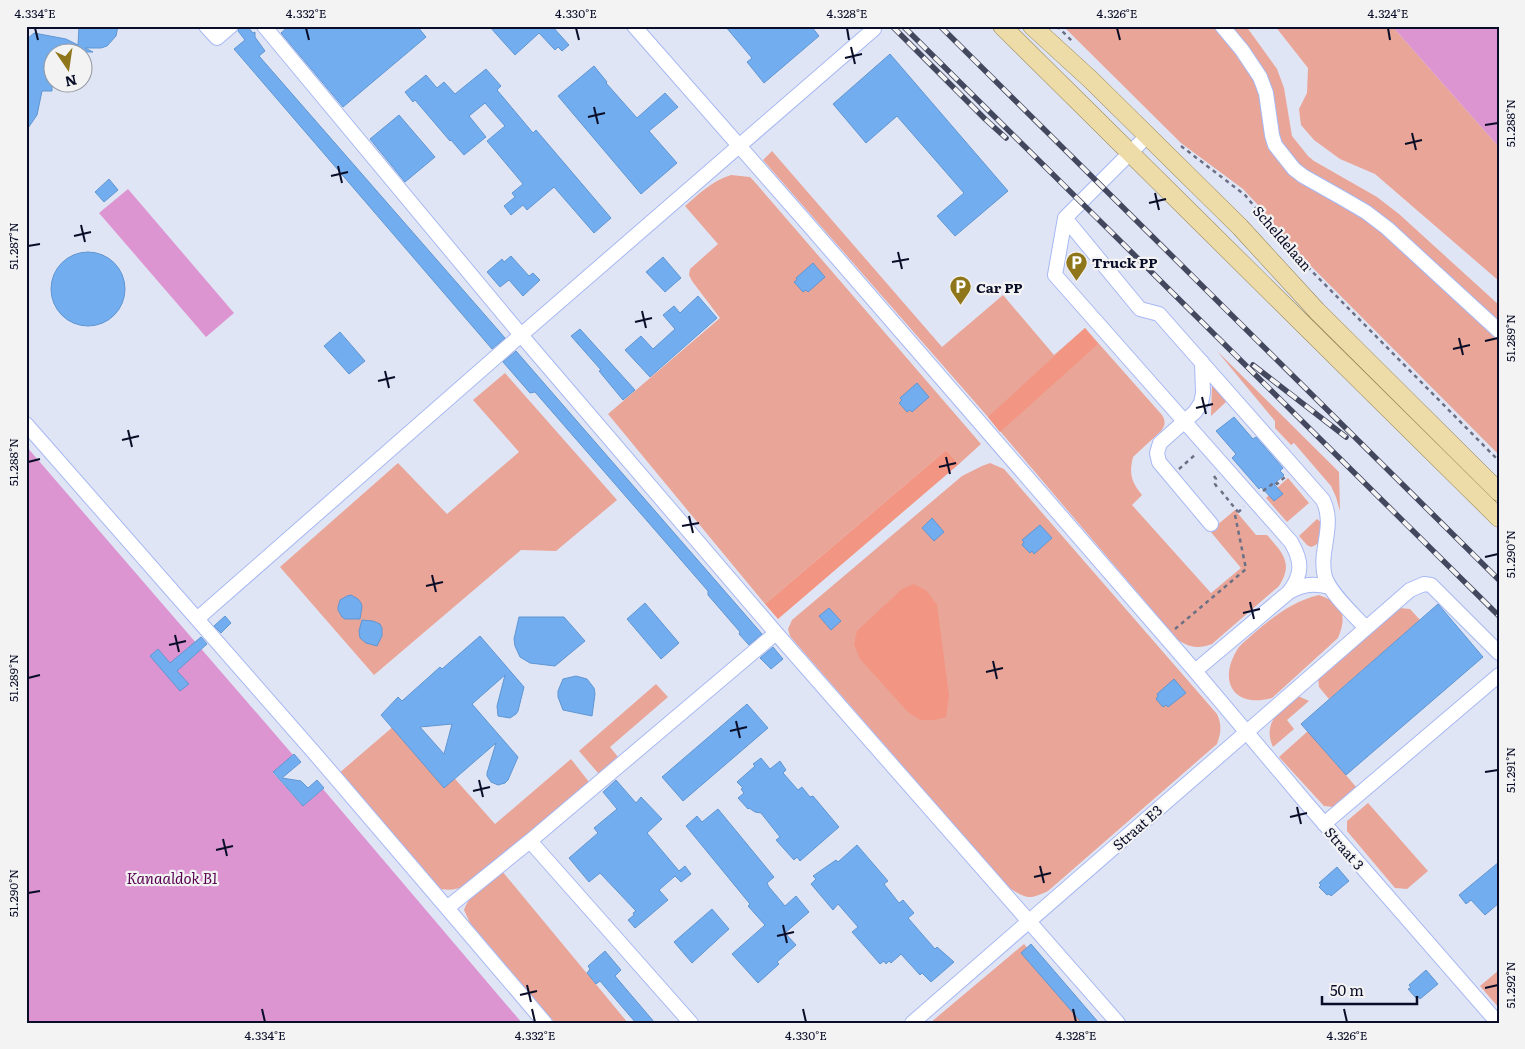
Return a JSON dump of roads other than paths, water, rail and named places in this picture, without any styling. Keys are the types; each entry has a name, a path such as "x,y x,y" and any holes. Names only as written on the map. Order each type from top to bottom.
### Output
{"main road":[{"path":"1002,26 1499,518"},
{"name":"Scheldelaan","path":"1032,26 1090,79 1240,227 1317,311 1499,492"}],"lane":[{"path":"206,26 216,38 231,26"},
{"path":"264,26 521,335 776,634 1118,1023"},
{"name":"Straat 3","path":"634,26 1497,1022"},
{"path":"197,619 521,335 874,30 871,26"},
{"path":"1222,26 1242,50 1260,77 1266,93 1275,145 1294,169 1366,212 1387,228 1499,331"},
{"path":"1147,136 1065,218 1055,275 1184,420 1201,450 1233,475 1291,542 1298,553 1300,562 1295,584 1289,592"},
{"path":"1065,218 1140,309 1160,314 1323,500 1327,510 1328,522 1324,566 1325,576 1330,587 1366,628"},
{"path":"1202,362 1203,393 1201,403 1194,412 1160,443 1157,453 1159,462 1211,524"},
{"path":"26,424 317,756 545,1023"},
{"path":"1195,672 1289,592 1310,584 1330,587"},
{"name":"Straat E3","path":"912,1023 1410,590 1424,584 1431,585 1499,653"},
{"path":"447,908 530,841 776,634"},
{"path":"1324,824 1499,675"},
{"path":"530,841 690,1023"}],"water":[{"path":"1392,26 1499,26 1499,147"},
{"path":"128,189 234,313 206,337 99,213"},
{"name":"Kanaaldok B1","path":"26,446 293,755 273,773 303,806 323,789 522,1023 26,1023"}],"railway":[{"path":"892,26 1006,138"},
{"path":"903,26 1499,616"},
{"path":"940,26 1499,580"},
{"path":"1253,365 1346,437"}],"place":[{"name":"Truck PP","path":"1076,281"},
{"name":"Car PP","path":"960,306"}]}
